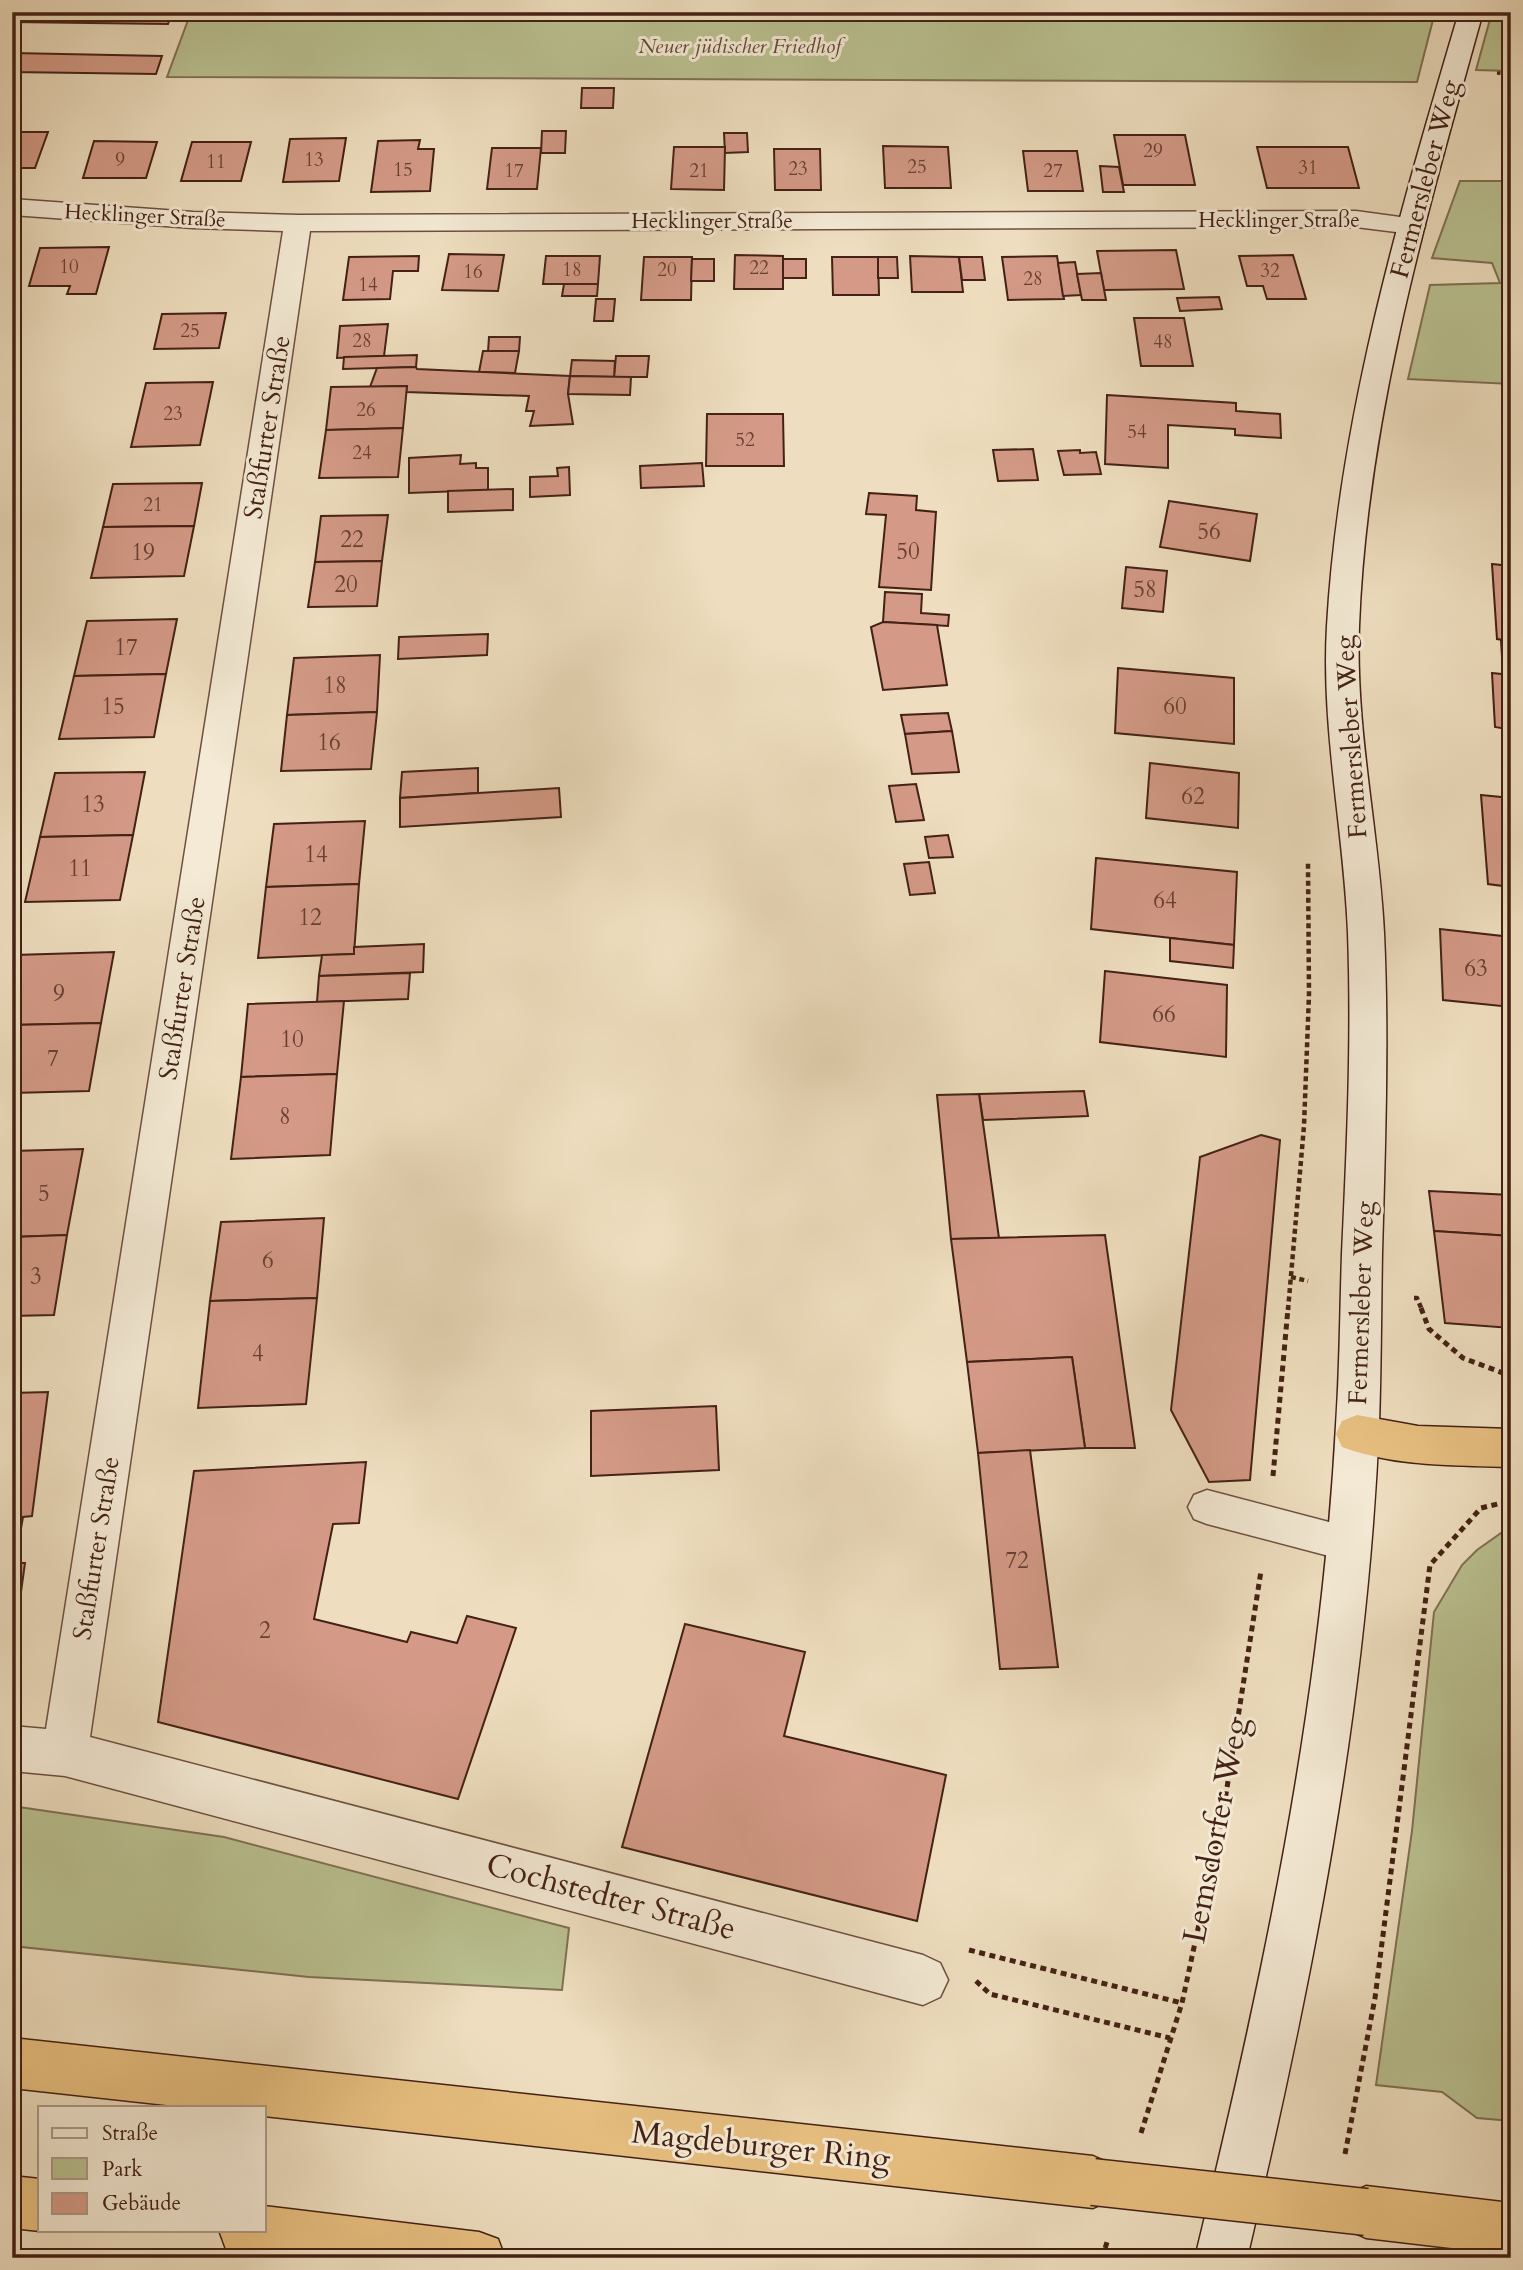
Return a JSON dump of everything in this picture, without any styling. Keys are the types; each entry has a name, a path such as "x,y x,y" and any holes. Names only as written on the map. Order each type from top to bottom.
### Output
{"highway":[{"path":"1357,1434 1418,1445 1511,1448"},
{"name":"Magdeburger Ring","path":"12,2063 1511,2229"},
{"path":"12,2202 38,2205"},
{"path":"262,2232 480,2258"}],"street":[{"name":"Fermersleber Weg","path":"1357,1434 1367,1024 1366,929 1343,683 1347,557 1366,425 1412,226 1471,12"},
{"name":"Hecklinger Straße","path":"12,207 140,217 298,223 1356,219 1412,226"},
{"name":"Staßfurter Straße","path":"65,1753 298,223"},
{"path":"1221,2258 1292,1943 1320,1773 1348,1544 1357,1434"},
{"name":"Cochstedter Straße","path":"12,1748 65,1753 923,1980"}],"lane":[{"path":"1207,1507 1348,1544"}],"path":[{"path":"1142,12 1312,16"},
{"name":"Fermersleber Weg","path":"1281,1392 1304,1126 1309,994 1308,851"},
{"path":"1417,1298 1429,1329 1463,1358 1511,1376"},
{"name":"Lemsdorfer Weg","path":"1138,2142 1182,2003 1223,1813 1268,1525 1281,1392"},
{"path":"1344,2162 1375,1998 1430,1565 1481,1507 1511,1501"},
{"path":"923,1980 936,1942 1182,2003"},
{"path":"990,1994 1170,2038"},
{"path":"1102,2258 1110,2232"}],"green space":[{"name":"Neuer jüdischer Friedhof","path":"191,12 1435,12 1417,82 167,77"},
{"path":"1492,12 1511,12 1511,71 1476,70"},
{"path":"1460,181 1511,181 1511,384 1408,379 1430,285 1500,283 1492,263 1432,258"},
{"path":"1511,1526 1511,2121 1477,2118 1442,2092 1376,2085 1412,1831 1434,1612 1462,1565 1477,1550"},
{"path":"12,1806 224,1837 569,1928 562,1990 309,1977 12,1946"}],"building":[{"path":"12,12 172,12 168,24 12,22"},
{"path":"12,53 162,56 156,74 12,72"},
{"path":"582,88 614,88 613,108 581,108"},
{"path":"542,131 566,131 565,153 541,153"},
{"path":"12,132 48,132 35,168 12,168"},
{"path":"724,133 747,133 748,152 725,153"},
{"path":"1114,135 1185,135 1195,185 1123,185"},
{"path":"346,138 339,181 283,182 290,139"},
{"path":"420,140 418,149 434,149 430,191 371,192 378,141"},
{"path":"94,141 157,142 146,178 83,178"},
{"path":"192,142 251,142 241,181 181,181"},
{"path":"883,146 948,147 951,188 885,188"},
{"path":"674,147 725,147 724,190 671,189"},
{"path":"1257,147 1348,147 1359,188 1267,188"},
{"path":"492,148 541,148 537,189 487,189"},
{"path":"774,149 820,149 821,190 775,190"},
{"path":"1023,151 1077,151 1083,191 1028,191"},
{"path":"1100,166 1119,167 1124,192 1103,192"},
{"path":"109,247 96,294 67,294 70,286 29,286 40,248"},
{"path":"1176,250 1184,289 1104,290 1097,251"},
{"path":"449,254 504,255 498,291 442,290"},
{"path":"735,255 783,256 783,289 734,289"},
{"path":"1293,255 1306,299 1267,299 1263,286 1247,286 1239,256"},
{"path":"419,256 418,271 393,271 390,299 343,300 349,257"},
{"path":"546,256 600,256 598,284 543,284"},
{"path":"910,256 959,257 963,292 912,292"},
{"path":"1057,256 1064,299 1008,300 1002,257"},
{"path":"644,257 692,257 691,300 641,300"},
{"path":"832,257 878,257 879,295 833,295"},
{"path":"878,257 897,257 898,278 878,278"},
{"path":"959,257 982,257 985,280 962,280"},
{"path":"692,259 714,259 714,281 691,281"},
{"path":"783,259 806,259 806,278 783,278"},
{"path":"1075,262 1081,295 1063,296 1058,263"},
{"path":"1101,273 1106,300 1082,300 1077,274"},
{"path":"564,284 598,284 597,296 562,296"},
{"path":"1219,297 1222,309 1180,311 1177,298"},
{"path":"596,299 615,299 613,321 594,321"},
{"path":"226,313 219,348 154,349 162,314"},
{"path":"1134,318 1184,318 1193,366 1141,366"},
{"path":"388,324 384,356 337,358 340,326"},
{"path":"489,337 520,337 519,351 488,352"},
{"path":"483,351 519,351 515,373 479,372"},
{"path":"417,355 416,367 343,369 344,357"},
{"path":"616,356 649,356 647,377 614,377"},
{"path":"572,360 615,361 614,377 570,376"},
{"path":"416,367 570,376 568,394 573,424 530,426 534,411 526,411 529,396 406,392 407,386 370,387 377,368"},
{"path":"570,376 631,377 630,395 568,394"},
{"path":"213,382 200,445 131,447 146,383"},
{"path":"407,386 403,428 326,430 331,387"},
{"path":"1107,395 1236,403 1236,411 1280,414 1281,438 1235,435 1235,429 1168,425 1168,468 1105,464"},
{"path":"707,414 783,414 784,466 706,466"},
{"path":"403,428 398,477 319,478 326,430"},
{"path":"1033,449 1038,480 998,481 993,450"},
{"path":"1080,450 1080,453 1096,452 1101,474 1064,475 1058,451"},
{"path":"461,455 460,464 476,463 476,468 488,468 488,490 409,493 409,458"},
{"path":"702,463 704,486 641,488 640,466"},
{"path":"569,467 570,495 530,497 530,477 558,476 557,468"},
{"path":"202,483 194,526 103,527 113,484"},
{"path":"513,489 513,510 448,512 448,491"},
{"path":"869,493 917,496 916,510 936,512 931,590 879,587 886,515 866,514"},
{"path":"1169,501 1257,514 1250,561 1160,547"},
{"path":"388,515 382,561 315,562 321,516"},
{"path":"194,526 184,576 91,578 103,527"},
{"path":"382,561 377,606 308,607 315,562"},
{"path":"1492,564 1511,566 1511,641 1497,639"},
{"path":"1126,567 1167,571 1163,612 1122,608"},
{"path":"885,592 922,594 921,613 949,615 948,626 883,622"},
{"path":"177,619 166,674 74,676 87,621"},
{"path":"883,622 937,625 947,685 883,690 871,627"},
{"path":"488,634 487,655 398,659 399,637"},
{"path":"1501,640 1511,641 1511,658 1502,657"},
{"path":"380,655 377,712 287,715 294,658"},
{"path":"1502,657 1511,658 1511,675 1504,674"},
{"path":"1118,668 1234,678 1234,744 1115,733"},
{"path":"1492,673 1511,675 1511,753 1507,729 1495,727"},
{"path":"166,674 154,737 59,739 74,676"},
{"path":"377,712 371,769 281,771 287,715"},
{"path":"948,713 952,731 905,734 901,715"},
{"path":"952,731 959,772 912,774 905,734"},
{"path":"1150,763 1239,773 1238,828 1146,818"},
{"path":"478,768 478,793 400,798 402,772"},
{"path":"145,772 133,835 40,837 55,773"},
{"path":"916,784 924,820 896,822 889,786"},
{"path":"559,788 561,817 400,827 400,798"},
{"path":"1481,795 1511,798 1511,887 1488,884"},
{"path":"365,821 359,884 266,887 274,824"},
{"path":"133,835 120,900 25,902 40,837"},
{"path":"948,835 953,857 929,858 925,837"},
{"path":"1096,858 1237,872 1234,945 1091,929"},
{"path":"929,862 935,893 910,895 904,864"},
{"path":"359,884 354,954 258,958 266,887"},
{"path":"1440,929 1511,937 1511,1007 1443,1000"},
{"path":"1170,938 1234,945 1233,968 1170,961"},
{"path":"424,944 423,972 319,976 322,955 354,954 354,947"},
{"path":"114,952 101,1023 12,1025 14,955"},
{"path":"1105,971 1227,985 1226,1057 1100,1042"},
{"path":"410,973 408,999 317,1002 319,976"},
{"path":"344,1001 337,1074 241,1077 248,1004"},
{"path":"101,1023 89,1091 12,1093 12,1025"},
{"path":"337,1074 330,1155 231,1159 241,1077"},
{"path":"1084,1091 1088,1116 983,1120 979,1094"},
{"path":"979,1094 999,1238 951,1239 937,1095"},
{"path":"1261,1135 1280,1140 1250,1480 1209,1482 1171,1410 1200,1157"},
{"path":"83,1149 67,1235 12,1237 12,1151"},
{"path":"1429,1191 1511,1195 1511,1236 1434,1231"},
{"path":"324,1218 317,1298 210,1301 221,1222"},
{"path":"1434,1231 1511,1236 1511,1328 1445,1323"},
{"path":"67,1235 54,1315 12,1316 12,1237"},
{"path":"1105,1235 1135,1448 1085,1448 1072,1357 967,1362 951,1239"},
{"path":"317,1298 306,1404 198,1408 210,1301"},
{"path":"1072,1357 1085,1448 978,1453 967,1362"},
{"path":"48,1392 32,1516 23,1517 15,1563 25,1563 15,1635 12,1635 12,1393"},
{"path":"716,1406 719,1470 591,1476 591,1411"},
{"path":"1030,1450 1058,1667 1000,1669 978,1453"},
{"path":"366,1462 359,1523 333,1524 314,1619 407,1642 411,1632 457,1643 467,1616 516,1628 458,1799 158,1722 194,1471"},
{"path":"685,1624 805,1652 784,1736 946,1775 917,1921 622,1847"}]}
